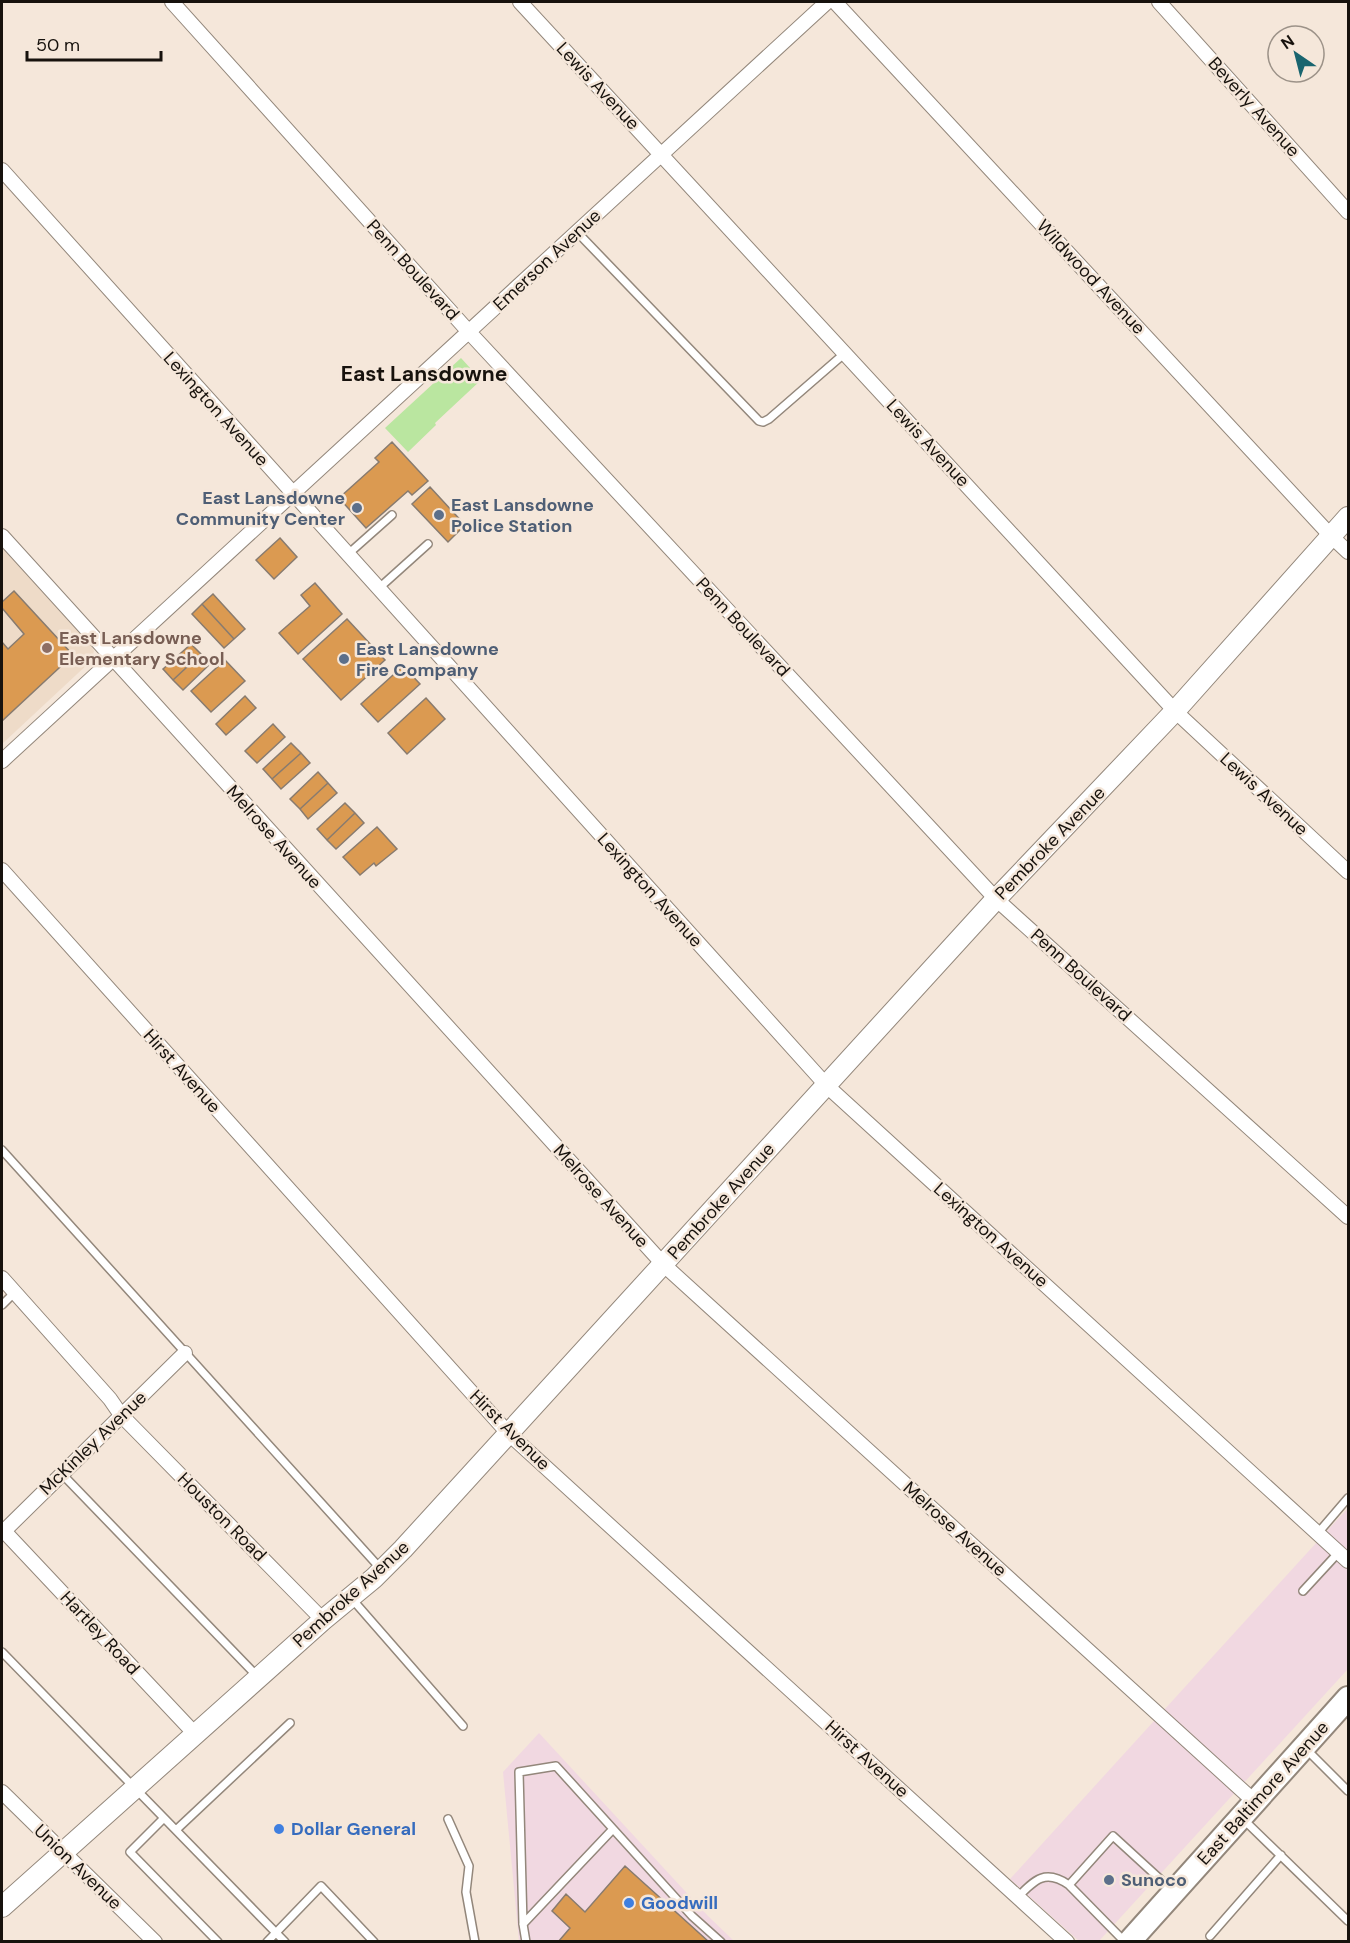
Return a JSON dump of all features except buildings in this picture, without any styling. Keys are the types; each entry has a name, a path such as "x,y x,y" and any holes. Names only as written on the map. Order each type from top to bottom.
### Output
{"main road":[{"name":"East Baltimore Avenue","path":"1127,1941 1348,1698"}],"street":[{"name":"Penn Boulevard","path":"172,2 469,332 996,899 1348,1217"},
{"name":"Lewis Avenue","path":"520,2 1175,711 1348,872"},
{"name":"Emerson Avenue","path":"2,761 827,2"},
{"name":"Wildwood Avenue","path":"835,2 1348,552"},
{"name":"Beverly Avenue","path":"1159,2 1348,212"},
{"name":"Lexington Avenue","path":"2,170 827,1086 1346,1557"},
{"name":"Pembroke Avenue","path":"2,1907 382,1570 664,1265 996,899 1175,711 1348,517"},
{"name":"Melrose Avenue","path":"2,536 664,1265 1248,1809"},
{"name":"Hirst Avenue","path":"2,870 508,1432 1067,1941"},
{"name":"Houston Road","path":"2,1278 121,1415 323,1620"},
{"name":"McKinley Avenue","path":"3,1532 185,1353"},
{"name":"Hartley Road","path":"3,1532 196,1735"},
{"name":"Union Avenue","path":"2,1792 62,1853 155,1941"}],"lane":[{"path":"577,231 759,422 769,419 845,353"},
{"path":"347,555 392,515"},
{"path":"378,589 428,544"},
{"path":"2,1150 382,1570"},
{"path":"2,1305 15,1292"},
{"path":"62,1473 259,1678"},
{"path":"1318,1533 1348,1498"},
{"path":"1303,1591 1346,1557"},
{"path":"351,1597 463,1726"},
{"path":"2,1652 285,1941"},
{"path":"176,1830 290,1723"},
{"path":"1304,1748 1348,1791"},
{"path":"526,1941 523,1924 519,1772 556,1766 692,1916 721,1941"},
{"path":"1248,1809 1281,1855 1348,1921"},
{"path":"164,1818 130,1852 218,1941"},
{"path":"447,1819 469,1866 466,1892 475,1941"},
{"path":"523,1924 613,1829"},
{"path":"1069,1886 1113,1836 1174,1891"},
{"path":"1210,1936 1281,1855"},
{"path":"1018,1897 1032,1882 1043,1877 1058,1878 1127,1941"},
{"path":"267,1941 321,1886 374,1941"}],"shaded area":[{"name":"East Lansdowne Elementary School","path":"2,547 94,651 91,661 2,744"},
{"path":"1348,1508 1348,1669 1099,1941 1079,1941 1010,1879"},
{"path":"539,1733 708,1916 734,1941 519,1941 503,1772"}],"green space":[{"path":"461,358 481,380 408,452 385,428"}],"place":[{"name":"East Lansdowne Community Center","path":"357,508"},
{"name":"East Lansdowne Police Station","path":"439,515"},
{"name":"East Lansdowne Elementary School","path":"47,648"},
{"name":"East Lansdowne Fire Company","path":"344,659"},
{"name":"Dollar General","path":"279,1829"},
{"name":"Sunoco","path":"1109,1880"},
{"name":"Goodwill","path":"629,1903"}],"district":[{"name":"East Lansdowne","path":"424,374"}]}
